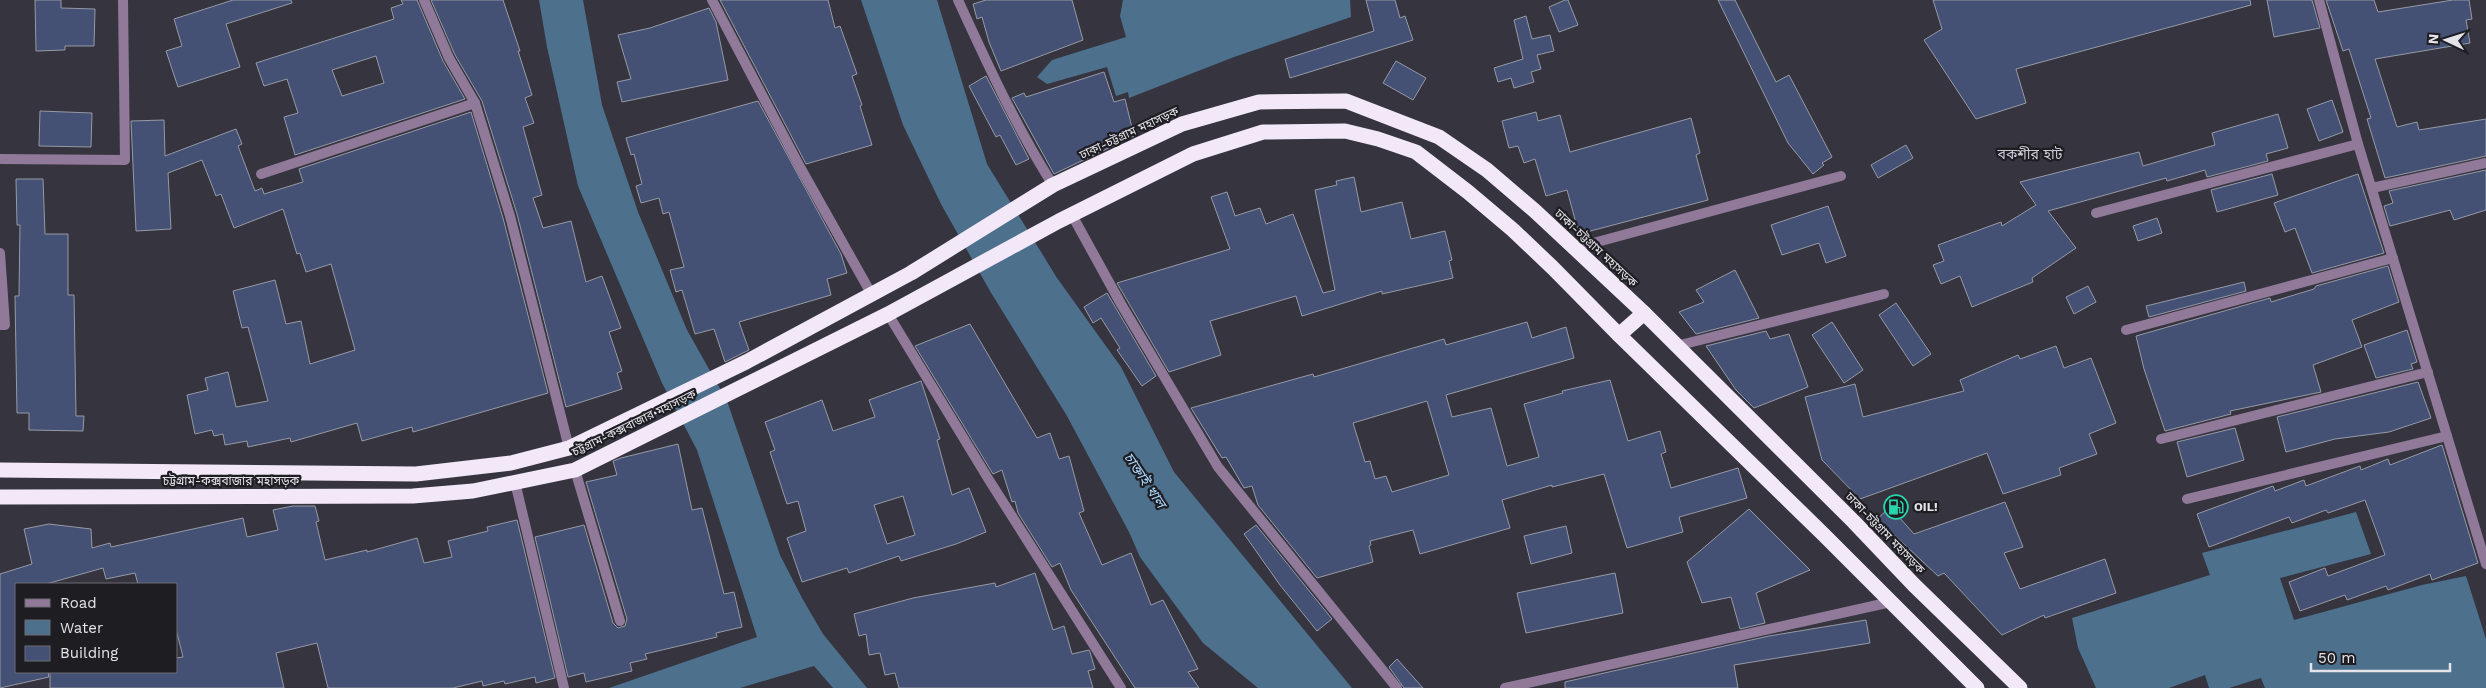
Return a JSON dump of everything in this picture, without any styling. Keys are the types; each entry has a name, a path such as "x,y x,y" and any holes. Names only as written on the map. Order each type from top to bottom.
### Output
{"highway":[{"name":"ঢাকা-চট্টগ্রাম মহাসড়ক","path":"1049,188 1182,124 1259,102 1346,101 1439,137 1487,170 1575,248 1644,313 2020,688"},
{"path":"1066,218 1193,154 1263,132 1345,131 1378,139 1416,152 1513,230 1553,268 1618,335 1978,688"},
{"name":"চট্টগ্রাম-কক্সবাজার মহাসড়ক","path":"0,470 416,474 512,463 569,448 625,419 746,362 872,295 1049,188"},
{"name":"চট্টগ্রাম-কক্সবাজার মহাসড়ক","path":"0,497 413,496 473,492 575,470 888,314 1066,218"},
{"path":"1618,335 1644,313"},
{"path":"49,496 50,470"}],"street":[{"path":"0,159 125,160 123,0"},
{"path":"424,0 449,58 475,103 510,216 569,448"},
{"path":"712,0 800,167 872,295"},
{"path":"958,0 1038,161 1049,188"},
{"path":"2319,0 2358,144 2486,564"},
{"path":"261,174 475,103"},
{"path":"2096,213 2358,144"},
{"path":"2372,188 2486,163"},
{"path":"1575,248 1841,176"},
{"path":"1066,218 1121,304 1218,467 1397,688"},
{"path":"0,253 5,325 0,325"},
{"path":"2126,330 2393,258"},
{"path":"1676,346 1884,294"},
{"path":"888,314 988,480 1121,688"},
{"path":"2161,439 2428,372"},
{"path":"2187,499 2447,436"},
{"path":"575,470 620,621"},
{"path":"515,482 563,685"},
{"path":"1505,688 1892,602"}],"water":[{"path":"539,0 583,0 602,105 638,212 687,330 727,401 780,555 823,634 867,688 833,688 814,666 740,688 609,688 757,637 697,450 662,383 578,186 547,47"},
{"name":"চাক্তাই খাল","path":"861,0 937,0 987,164 1057,278 1121,367 1174,472 1352,688 1258,688 1203,643 1140,557 1129,532 1067,416 990,291 941,204 903,125"},
{"path":"1123,0 1350,0 1351,17 1234,57 1129,98 1128,92 1116,96 1107,67 1047,84 1037,77 1052,60 1126,37 1120,16"},
{"path":"2356,512 2371,554 2280,578 2294,620 2422,585 2466,576 2486,639 2486,688 2265,688 2261,678 2229,688 2209,688 2205,675 2169,688 2096,688 2078,648 2072,618 2210,575 2202,553"}],"building":[{"path":"35,0 61,0 61,8 95,9 94,46 65,46 65,50 36,51"},
{"path":"233,0 291,0 292,3 226,24 240,67 178,87 166,51 182,46 174,19"},
{"path":"401,0 417,0 443,61 465,99 295,155 284,117 298,113 287,79 264,86 256,63 394,19 391,8 403,4","holes":["376,56 384,83 342,96 332,70"]},
{"path":"431,0 503,0 532,95 525,98 534,123 523,127 542,195 533,198 543,228 571,221 586,282 602,276 621,328 609,332 622,371 617,373 622,389 566,407 517,214 482,101 455,55"},
{"path":"720,0 828,0 835,28 840,26 857,74 852,76 862,105 860,106 872,145 806,164"},
{"path":"986,0 1072,0 1083,40 1001,71 989,42 982,17 977,19 973,4"},
{"path":"1366,0 1395,0 1400,18 1405,16 1413,40 1290,78 1285,59 1374,31"},
{"path":"1568,0 1578,25 1559,32 1549,7"},
{"path":"1718,0 1735,0 1776,82 1789,75 1832,157 1822,163 1824,165 1813,174 1788,143"},
{"path":"1933,0 2250,0 2251,5 2016,69 2026,103 1976,119 1924,40 1942,29"},
{"path":"2267,0 2312,0 2320,28 2274,37"},
{"path":"2326,0 2374,0 2378,12 2453,0 2469,0 2472,19 2466,20 2470,43 2375,59 2397,127 2417,122 2419,130 2486,119 2486,156 2385,178 2367,119 2371,118 2349,49 2343,51"},
{"path":"709,8 716,22 728,80 622,102 617,82 631,79 618,35 650,28"},
{"path":"1526,16 1532,39 1550,35 1554,51 1537,55 1541,69 1531,72 1534,82 1514,88 1511,78 1498,82 1494,68 1523,59 1514,20"},
{"path":"1396,61 1426,78 1413,100 1383,83"},
{"path":"1104,72 1114,102 1125,99 1134,136 1054,174 1012,98 1024,93 1026,97"},
{"path":"986,76 1029,159 1016,165 1000,135 996,137 969,86"},
{"path":"2332,100 2343,132 2319,141 2307,109"},
{"path":"758,101 841,254 847,273 827,279 831,295 739,322 749,350 725,362 714,329 695,334 682,290 676,292 670,270 684,267 669,212 663,214 659,198 641,203 636,186 642,184 634,154 631,155 626,138"},
{"path":"40,111 92,113 91,147 39,146"},
{"path":"471,112 503,218 548,393 413,432 412,427 362,441 357,423 291,442 290,438 248,447 247,441 225,445 223,434 214,436 212,430 195,434 187,395 208,390 205,378 228,372 236,407 268,401 248,327 242,328 233,291 275,280 286,324 301,321 310,364 355,350 331,264 306,272 300,253 297,254 283,209 234,228 221,194 216,196 202,160 168,173 171,229 136,231 131,121 164,120 165,156 236,129 242,144 238,146 255,191 262,188 264,194 303,182 299,169"},
{"path":"1536,112 1538,121 1560,115 1570,152 1691,118 1700,153 1696,155 1708,200 1579,234 1567,190 1546,196 1535,159 1524,163 1518,146 1509,148 1502,121"},
{"path":"2278,114 2288,148 2266,154 2268,161 2207,177 2205,170 2167,181 2166,178 2048,211 2076,248 2032,278 2033,282 1972,307 1960,276 1941,284 1933,265 1944,261 1938,245 2001,222 2002,226 2036,205 2020,182 2139,152 2143,166 2215,145 2212,133"},
{"path":"1906,145 1913,158 1878,178 1871,165"},
{"path":"2486,170 2486,210 2454,220 2450,210 2390,226 2384,206 2393,203 2389,191"},
{"path":"2272,174 2278,195 2217,212 2211,190"},
{"path":"2358,174 2384,253 2312,273 2295,228 2285,232 2274,203"},
{"path":"1354,177 1361,212 1402,202 1411,239 1445,231 1452,260 1449,261 1453,278 1382,294 1382,291 1302,316 1296,296 1210,321 1221,355 1169,372 1117,283 1230,249 1211,197 1227,192 1235,216 1260,208 1266,224 1293,214 1323,293 1335,290 1315,190 1337,185 1336,181"},
{"path":"16,179 43,179 45,234 68,234 68,295 74,295 76,416 84,416 83,431 29,430 29,413 17,413 15,296 19,296 20,225 17,225"},
{"path":"1828,206 1846,256 1826,263 1819,243 1782,255 1771,225"},
{"path":"2157,218 2162,233 2138,241 2133,226"},
{"path":"2388,266 2399,302 2352,320 2362,347 2313,365 2321,392 2230,411 2231,414 2165,431 2144,369 2136,336 2270,298 2271,302 2314,289 2316,286"},
{"path":"1735,270 1759,318 1696,334 1679,312 1704,302 1696,290"},
{"path":"2244,282 2246,291 2149,317 2146,306"},
{"path":"2088,286 2096,302 2074,314 2066,297"},
{"path":"1107,293 1156,376 1142,386 1117,350 1120,348 1101,318 1093,323 1084,307"},
{"path":"1896,303 1931,354 1913,366 1879,315"},
{"path":"1527,322 1532,338 1566,327 1574,358 1446,395 1452,417 1491,408 1507,466 1539,457 1524,404 1563,393 1562,391 1610,380 1628,441 1660,431 1666,452 1661,454 1671,488 1738,468 1747,498 1679,517 1683,532 1627,548 1604,474 1552,487 1552,485 1502,500 1510,528 1420,554 1413,530 1370,541 1371,545 1369,546 1373,562 1317,578 1258,505 1252,486 1244,488 1226,457 1222,458 1191,408 1313,374 1314,377 1444,339 1446,345","holes":["1427,401 1449,475 1392,492 1386,476 1375,479 1370,461 1365,462 1353,423"]},
{"path":"1832,322 1863,370 1844,383 1812,335"},
{"path":"970,324 1037,438 1050,433 1059,459 1069,456 1084,511 1079,513 1102,565 1131,553 1151,605 1163,600 1198,669 1188,672 1199,688 1135,688 1071,590 1060,563 1052,567 1018,513 1015,501 1012,502 1002,470 993,474 915,346"},
{"path":"2407,330 2417,362 2411,364 2413,369 2376,378 2364,345"},
{"path":"1766,331 1770,339 1789,334 1808,387 1754,408 1736,390 1706,346"},
{"path":"2056,346 2064,368 2091,358 2116,423 2089,434 2097,454 2059,468 2061,475 2003,494 1987,453 1860,499 1822,460 1805,397 1855,384 1863,417 1964,391 1960,380 2018,355 2020,359"},
{"path":"921,381 940,439 937,440 952,495 969,488 986,532 956,544 901,561 899,556 849,573 847,568 802,582 787,538 806,531 798,501 787,504 770,452 775,450 765,422 822,400 833,431 875,417 869,400","holes":["903,496 915,535 887,544 874,505"]},
{"path":"2418,382 2431,418 2389,432 2335,439 2286,452 2277,417"},
{"path":"2235,428 2244,460 2187,477 2177,442"},
{"path":"678,444 692,510 702,508 724,594 734,592 742,627 716,633 717,637 645,654 647,659 630,663 632,671 586,682 584,673 568,677 535,537 584,525 613,623 618,628 625,626 627,619 586,482 617,475 613,461"},
{"path":"2442,445 2478,563 2432,580 2430,574 2388,590 2386,586 2347,600 2345,595 2300,611 2289,582 2325,568 2328,576 2385,555 2365,500 2328,513 2326,510 2292,523 2289,517 2209,547 2197,514 2273,486 2275,491 2304,480 2306,486 2360,466 2361,470 2388,459 2390,465"},
{"path":"2005,502 2023,547 2004,553 2020,589 2105,559 2116,593 2045,618 2044,615 2002,635 1944,573 1938,576 1890,531 1887,534 1875,521 1890,507 1914,534"},
{"path":"293,506 315,506 319,521 316,522 325,560 367,550 367,552 417,538 424,563 452,557 448,541 488,531 487,527 517,520 555,678 536,683 535,677 505,684 504,681 483,686 482,681 453,688 328,688 317,643 276,653 284,688 50,688 50,673 178,673 178,658 183,657 178,637 178,583 138,583 135,573 106,579 103,568 50,583 15,583 15,673 48,673 49,677 0,688 0,574 32,564 24,529 49,524 91,529 92,548 110,543 111,547 243,518 247,537 278,530 273,510"},
{"path":"1749,509 1810,570 1756,593 1765,623 1740,629 1731,597 1702,603 1687,562"},
{"path":"1256,525 1332,619 1317,631 1280,585 1244,534"},
{"path":"1566,526 1572,553 1531,564 1524,536"},
{"path":"1035,573 1053,630 1064,626 1072,654 1089,650 1095,669 1088,671 1093,688 899,688 895,673 885,675 880,653 869,655 866,634 859,636 854,614 913,598 995,583 996,587"},
{"path":"1615,573 1623,613 1526,633 1517,593"},
{"path":"1866,620 1870,643 1734,665 1738,688 1565,688 1565,682 1591,676 1769,636"},
{"path":"1397,659 1423,688 1404,688 1389,667"}],"place":[{"name":"OIL!","path":"1896,507"}],"district":[{"name":"বকশীর হাট","path":"2030,154"}]}
